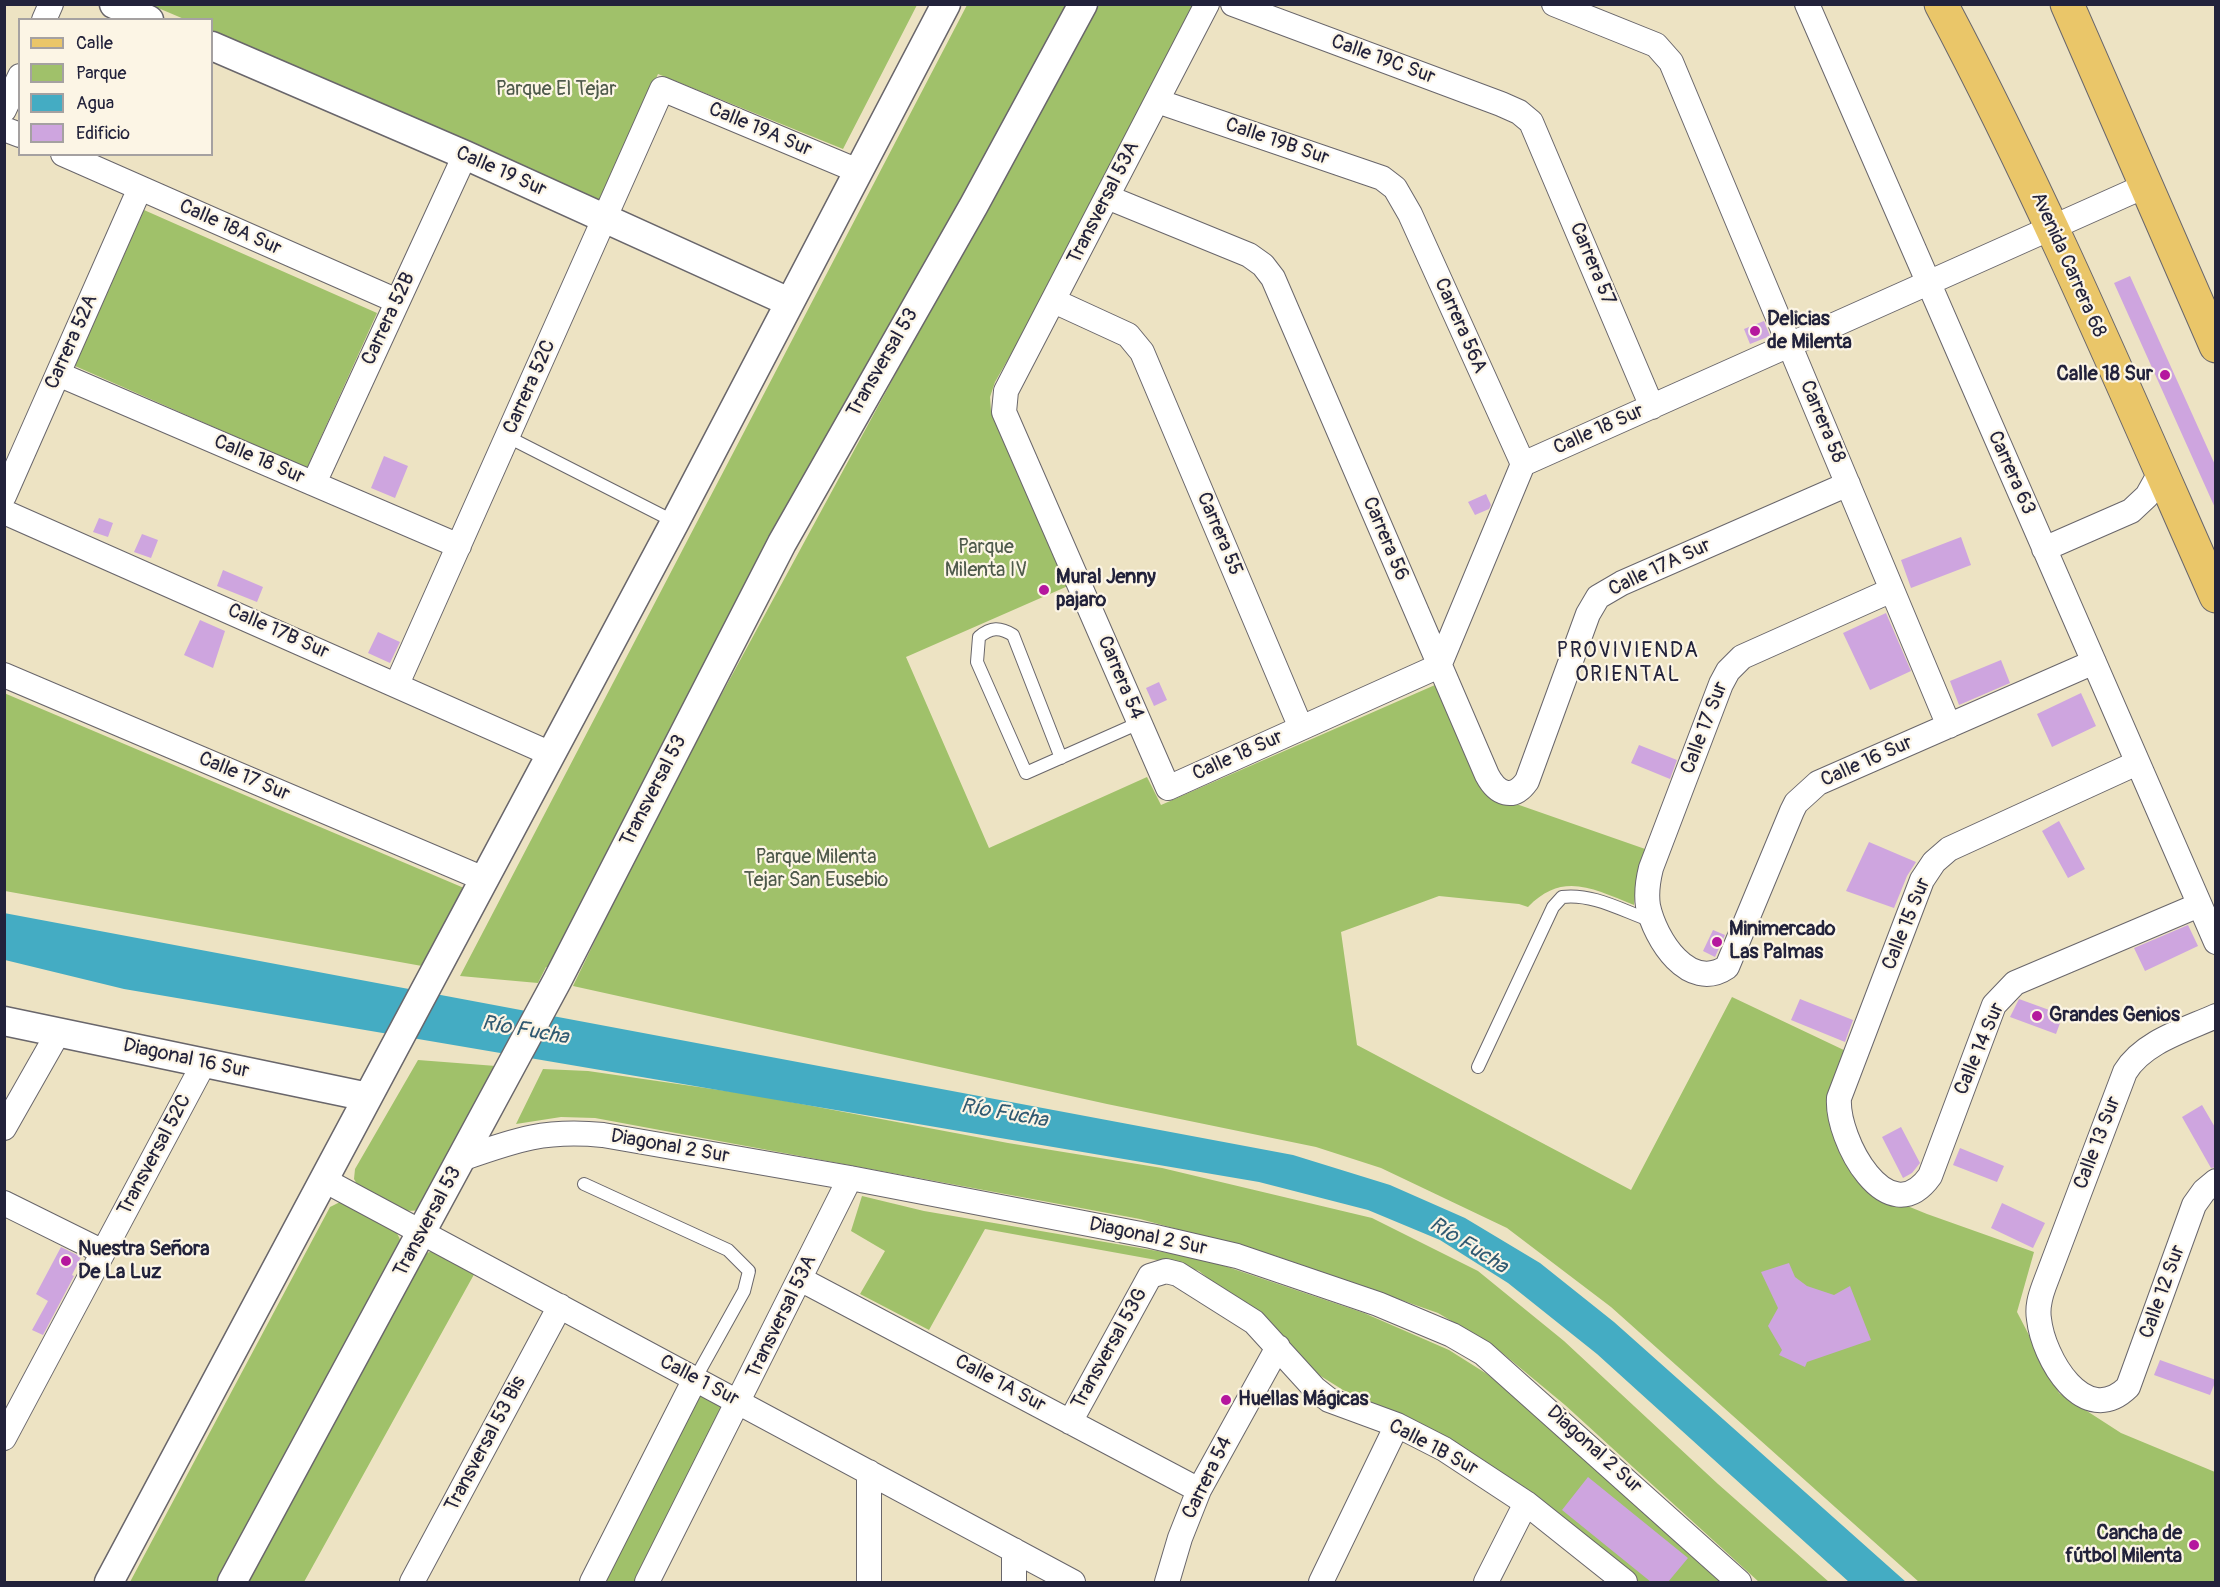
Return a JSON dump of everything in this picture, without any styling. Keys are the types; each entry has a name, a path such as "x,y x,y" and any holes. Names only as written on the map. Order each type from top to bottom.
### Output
{"main road":[{"name":"Avenida Carrera 68","path":"1941,4 1980,77 2051,228 2216,596"},
{"path":"2067,4 2216,346"}],"street":[{"path":"45,18 51,4"},
{"path":"114,4 145,18"},
{"path":"109,1582 675,522 946,4"},
{"name":"Transversal 53","path":"232,1582 557,981 782,543 974,206 1083,4"},
{"name":"Transversal 53A","path":"1003,402 1207,4"},
{"name":"Calle 19C Sur","path":"1233,4 1502,104 1531,122"},
{"name":"Carrera 58","path":"1554,4 1643,40 1666,54 1949,726"},
{"name":"Carrera 63","path":"1807,4 2216,942"},
{"name":"Calle 19 Sur","path":"213,46 465,155 789,302"},
{"path":"4,110 18,80"},
{"name":"Calle 19A Sur","path":"662,89 858,171"},
{"name":"Carrera 52C","path":"397,684 662,89"},
{"name":"Calle 19B Sur","path":"1157,101 1382,178 1395,188"},
{"name":"Carrera 57","path":"1531,122 1652,407"},
{"name":"Carrera 52B","path":"314,483 465,155"},
{"name":"Calle 18A Sur","path":"68,156 397,300"},
{"name":"Calle 18 Sur","path":"1523,464 2145,186"},
{"name":"Carrera 52A","path":"4,496 140,188"},
{"name":"Carrera 56A","path":"1395,188 1410,214 1523,464"},
{"name":"Carrera 56","path":"1107,197 1249,255 1263,265 1273,278 1439,666 1494,787 1502,793 1512,794 1521,790"},
{"name":"Carrera 55","path":"1054,301 1128,335 1142,352 1301,728"},
{"name":"Calle 18 Sur","path":"58,374 459,546"},
{"name":"Carrera 54","path":"1003,402 1005,412 1168,788"},
{"path":"1439,666 1523,464"},
{"path":"2044,549 2131,511 2147,496 2161,471"},
{"name":"Calle 17A Sur","path":"1521,790 1527,781 1588,615 1598,597 1622,583 1848,484"},
{"name":"Calle 17B Sur","path":"4,512 551,754"},
{"name":"Calle 17 Sur","path":"1653,921 1647,892 1651,868 1728,671 1742,657 1892,590"},
{"name":"Calle 16 Sur","path":"1653,921 1677,960 1690,971 1707,976 1717,974 1727,967 1734,955 1796,803 1818,783 2094,662"},
{"name":"Calle 18 Sur","path":"1168,788 1439,666"},
{"name":"Calle 17 Sur","path":"4,675 484,879"},
{"name":"Calle 15 Sur","path":"1905,1194 1891,1192 1873,1181 1859,1165 1841,1124 1838,1110 1839,1098 1922,880 1934,862 1949,849 2138,763"},
{"name":"Calle 14 Sur","path":"1905,1194 1923,1185 1930,1176 1994,1005 2004,992 2015,983 2199,905"},
{"name":"Calle 13 Sur","path":"2108,1399 2094,1398 2067,1384 2055,1368 2038,1317 2044,1286 2131,1061 2143,1051 2216,1016"},
{"name":"Diagonal 16 Sur","path":"4,1021 368,1097"},
{"path":"4,1128 58,1033"},
{"name":"Transversal 52C","path":"4,1438 204,1063"},
{"name":"Diagonal 2 Sur","path":"461,1159 528,1136 575,1132 850,1178 1151,1236 1237,1256 1378,1304 1452,1335 1483,1353 1507,1371 1739,1582"},
{"name":"Transversal 53A","path":"647,1582 739,1403 850,1178"},
{"name":"Calle 1 Sur","path":"324,1180 1074,1582"},
{"name":"Calle 12 Sur","path":"2108,1399 2120,1395 2128,1387 2194,1205 2216,1181"},
{"path":"4,1203 103,1252"},
{"name":"Calle 1B Sur","path":"1150,1276 1166,1270 1178,1274 1254,1322 1315,1389 1329,1400 1397,1425 1444,1449 1526,1503 1625,1582"},
{"name":"Transversal 53G","path":"1070,1422 1150,1276"},
{"name":"Calle 1A Sur","path":"800,1279 1199,1490"},
{"name":"Transversal 53 Bis","path":"412,1582 560,1306"},
{"name":"Carrera 54","path":"1167,1582 1180,1538 1199,1490 1278,1347"},
{"path":"592,1582 695,1379"},
{"path":"1320,1582 1397,1425"},
{"path":"869,1472 869,1582"},
{"path":"1486,1582 1526,1503"},
{"path":"1014,1550 1014,1582"}],"lane":[{"path":"508,437 675,522"},
{"path":"1061,758 1013,636 1003,629 988,630 980,637 977,662 1026,773 1061,758 1139,723"},
{"path":"1478,1067 1553,907 1562,897 1576,895 1592,898 1653,921"},
{"path":"584,1184 728,1250 740,1259 749,1271 744,1291 695,1379"}],"green space":[{"name":"Parque El Tejar","path":"151,5 917,5 843,149 658,74 599,203 213,31 213,18 182,18"},
{"path":"967,5 1072,5 848,403 636,795 555,968 546,967 538,983 460,976"},
{"name":"Parque Milenta Tejar San Eusebio","path":"1096,5 1197,5 1098,202 995,382 990,397 991,411 1068,586 906,657 989,848 1147,777 1161,805 1435,685 1471,765 1502,799 1648,850 1636,883 1634,905 1592,889 1566,886 1541,896 1528,907 1519,904 1439,896 1341,932 1357,1045 1631,1190 1732,997 1848,1052 1827,1100 1832,1132 1848,1168 1858,1182 1868,1190 1927,1214 2034,1252 2017,1312 2059,1393 2121,1433 2215,1472 2215,1582 1919,1582 1611,1307 1507,1228 1381,1168 1316,1147 1107,1104 573,986 656,815"},
{"path":"144,210 377,313 307,468 75,366"},
{"path":"4,693 464,888 422,966 5,891"},
{"path":"418,1060 496,1066 419,1210 411,1211 387,1204 358,1186 354,1179 355,1169"},
{"path":"543,1069 588,1071 754,1095 1008,1143 1162,1168 1372,1218 1478,1271 1564,1341 1718,1484 1829,1582 1759,1582 1565,1405 1495,1347 1438,1313 1276,1256 1140,1219 595,1118 561,1117 516,1124"},
{"path":"862,1196 924,1211 1204,1259 1364,1313 1449,1350 1487,1374 1522,1402 1720,1582 1639,1582 1577,1530 1394,1413 1343,1390 1319,1375 1249,1304 1224,1291 1199,1271 1173,1263 985,1229 929,1330 860,1294 885,1251 851,1231"},
{"path":"340,1202 369,1211 387,1222 394,1229 402,1247 222,1582 130,1582 330,1207"},
{"path":"434,1250 477,1269 304,1582 243,1582 425,1254"},
{"path":"698,1393 726,1409 638,1582 603,1582"}],"water":[{"name":"Río Fucha","path":"4,913 1293,1155 1390,1185 1465,1218 1540,1263 1614,1322 1906,1582 1849,1582 1597,1354 1508,1283 1440,1240 1368,1210 1259,1182 124,989 5,960"}],"building":[{"name":"Calle 18 Sur","path":"2130,276 2216,467 2216,510 2114,283"},
{"path":"1764,321 1770,336 1750,344 1744,329"},
{"path":"384,456 408,466 395,498 371,488"},
{"path":"1486,494 1491,505 1489,509 1475,515 1468,502"},
{"path":"99,518 113,523 108,537 93,532"},
{"path":"142,534 158,540 151,558 134,552"},
{"path":"1961,537 1971,565 1911,588 1901,560"},
{"path":"223,570 263,587 257,602 217,586"},
{"path":"1886,613 1911,671 1870,690 1843,633"},
{"path":"200,620 225,631 213,668 184,655"},
{"path":"378,632 400,642 390,663 368,653"},
{"path":"2001,660 2010,683 1959,705 1950,681"},
{"path":"1159,682 1167,700 1154,706 1146,688"},
{"path":"2081,693 2096,726 2052,747 2037,714"},
{"path":"1639,745 1677,760 1670,779 1631,763"},
{"path":"2059,821 2085,869 2068,878 2042,831"},
{"path":"1869,842 1916,862 1907,876 1894,908 1846,891"},
{"path":"2188,925 2198,946 2145,971 2134,948"},
{"path":"1713,930 1725,935 1715,957 1703,951"},
{"path":"1800,999 1853,1020 1845,1042 1791,1020"},
{"name":"Grandes Genios","path":"2019,999 2063,1015 2056,1034 2010,1017"},
{"path":"2202,1105 2216,1129 2216,1167 2211,1168 2182,1117"},
{"path":"1901,1127 1920,1163 1912,1173 1903,1178 1882,1137"},
{"path":"1960,1148 2004,1166 1997,1182 1953,1165"},
{"path":"2002,1203 2045,1223 2033,1248 1991,1228"},
{"path":"61,1247 81,1257 72,1275 74,1276 43,1335 32,1330 48,1301 36,1294"},
{"path":"1789,1263 1795,1277 1807,1286 1834,1295 1850,1286 1871,1340 1807,1362 1805,1367 1779,1355 1782,1350 1768,1326 1778,1308 1761,1272"},
{"path":"2160,1360 2216,1380 2210,1395 2154,1375"},
{"path":"1588,1477 1688,1558 1668,1582 1651,1582 1562,1510"}],"place":[{"name":"Delicias de Milenta","path":"1755,331"},
{"name":"Calle 18 Sur","path":"2165,375"},
{"name":"Mural Jenny pajaro","path":"1044,590"},
{"name":"Minimercado Las Palmas","path":"1717,942"},
{"name":"Grandes Genios","path":"2037,1016"},
{"name":"Nuestra Señora De La Luz","path":"66,1261"},
{"name":"Huellas Mágicas","path":"1226,1400"},
{"name":"Cancha de fútbol Milenta","path":"2194,1545"}],"district":[{"name":"PROVIVIENDA ORIENTAL","path":"1628,664"}],"park label":[{"name":"Parque Milenta IV","path":"986,560"}]}
